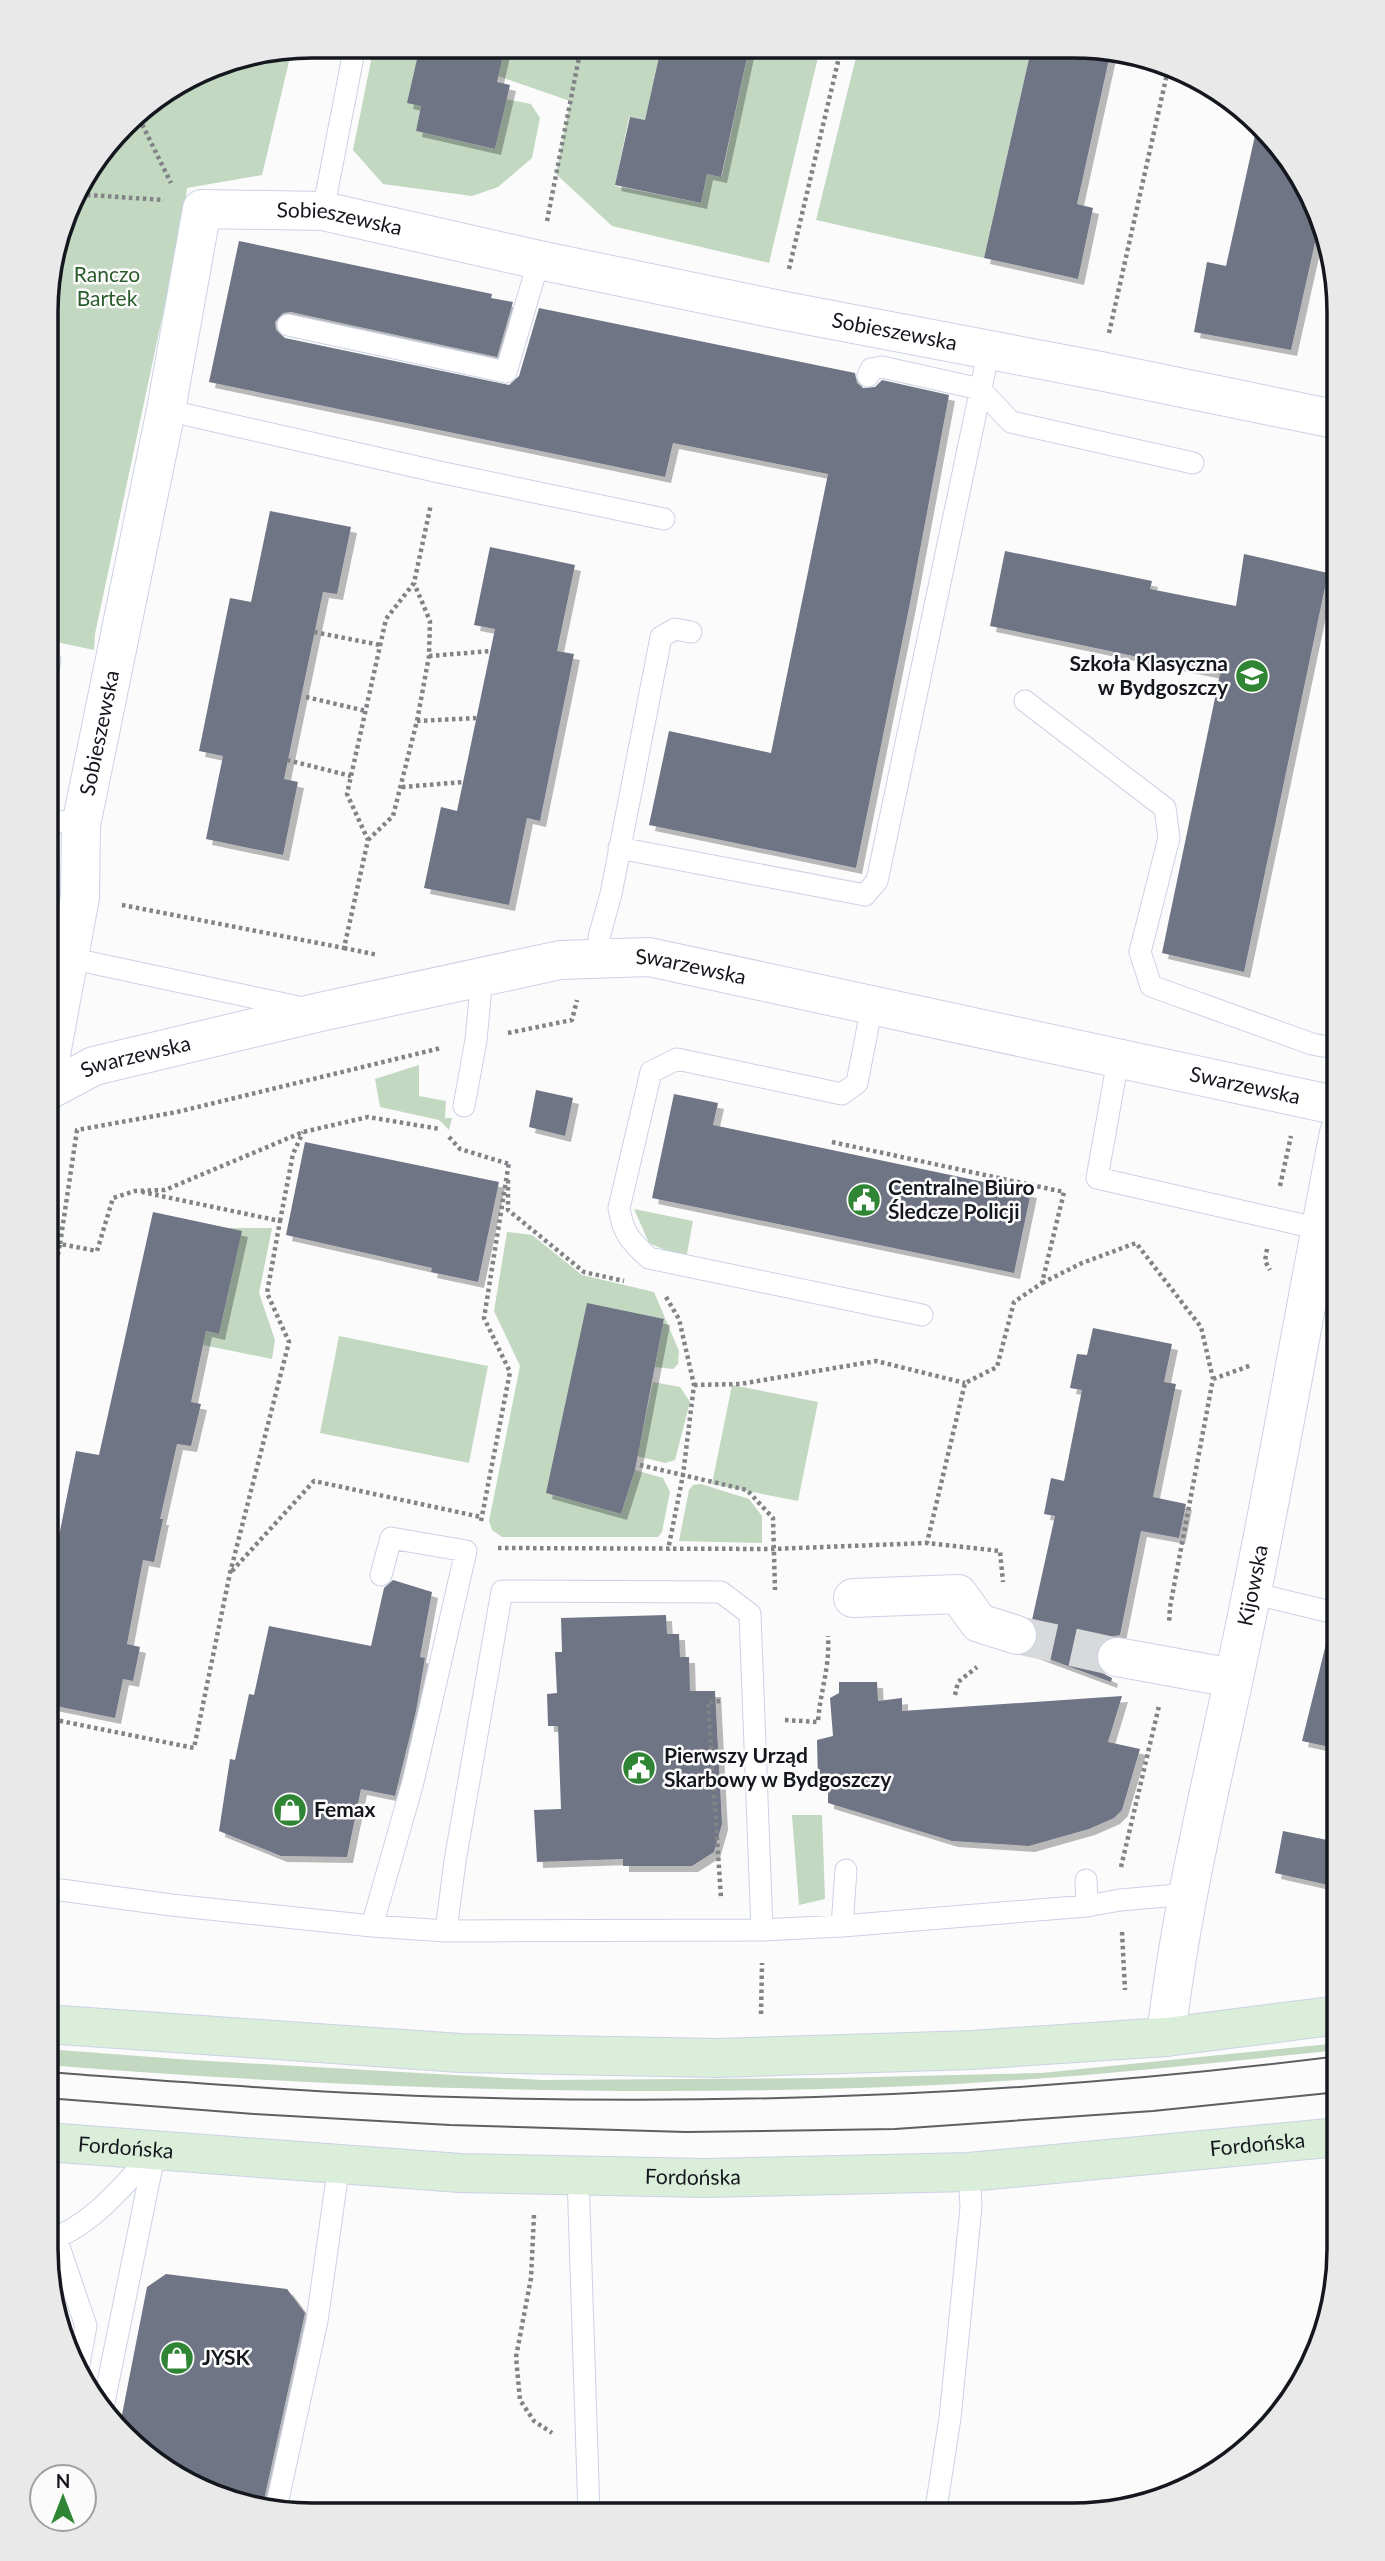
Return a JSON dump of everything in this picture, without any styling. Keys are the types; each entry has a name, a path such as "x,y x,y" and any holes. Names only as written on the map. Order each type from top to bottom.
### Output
{"main road":[{"path":"58,2025 460,2053 717,2058 972,2050 1166,2037 1327,2017"},
{"name":"Fordońska","path":"58,2143 460,2173 705,2178 969,2172 1327,2138"}],"street":[{"name":"Sobieszewska","path":"58,992 69,958 80,897 64,822 166,410 202,209 323,211 539,260 780,310 1327,418"},
{"name":"Swarzewska","path":"58,1085 94,1066 320,1012 560,960 649,957 1327,1104"},
{"name":"Kijowska","path":"1166,2037 1171,1989 1233,1674 1327,1245"},
{"path":"853,1598 958,1594 979,1623 1011,1633"},
{"path":"1117,1657 1216,1675 1233,1674"}],"lane":[{"path":"323,211 353,58"},
{"path":"288,325 506,372 539,260"},
{"path":"620,848 865,895 877,881 989,350"},
{"path":"868,376 871,369 882,367 980,389 1012,422 1193,463"},
{"path":"166,410 439,472 664,519"},
{"path":"605,958 599,937 620,848 661,637 676,629 691,632"},
{"path":"1026,701 1165,808 1169,838 1140,952 1151,986 1312,1044 1327,1047"},
{"path":"69,958 320,1012"},
{"path":"464,1106 476,1040 482,977"},
{"path":"872,1006 857,1083 842,1094 677,1059 650,1072 620,1208 622,1226 632,1242 649,1258 922,1315"},
{"path":"1118,1060 1097,1178 1327,1230"},
{"path":"372,1926 413,1782 466,1551 391,1538 381,1575"},
{"path":"446,1931 455,1861 502,1591 722,1592 750,1614 762,1930"},
{"path":"1252,1593 1327,1611"},
{"path":"842,1926 846,1870"},
{"path":"1086,1880 1087,1906"},
{"path":"58,1890 171,1905 446,1931 762,1930 1087,1906 1120,1900 1189,1894"},
{"path":"58,2236 79,2225 118,2192 155,2151"},
{"path":"105,2396 155,2151"},
{"path":"278,2501 317,2321 339,2164"},
{"path":"937,2503 950,2418 970,2220 969,2172"},
{"path":"578,2176 589,2503"},
{"path":"58,2256 86,2326 81,2355"}],"path":[{"path":"539,260 579,58"},
{"path":"780,310 839,58"},
{"path":"1100,371 1167,75"},
{"path":"142,123 174,190"},
{"path":"86,195 167,201"},
{"path":"368,840 347,794 386,619 414,583 439,472"},
{"path":"80,897 344,948 368,840 393,816 418,721 429,656 430,621 414,583"},
{"path":"314,632 380,645"},
{"path":"429,656 491,650"},
{"path":"306,697 366,711"},
{"path":"418,721 477,718"},
{"path":"287,761 351,776"},
{"path":"402,787 463,782"},
{"path":"58,1258 61,1244 97,1251 113,1198 135,1191 165,1190 303,1132 368,1116 442,1129 460,1149 509,1162"},
{"path":"58,1720 194,1748 230,1573 289,1342 267,1293 293,1154 303,1132"},
{"path":"832,1142 1064,1192 1042,1283"},
{"path":"509,1162 508,1210 584,1272 636,1284"},
{"path":"481,1527 510,1372 484,1318 509,1162"},
{"path":"135,1191 280,1221"},
{"path":"694,1385 740,1384 876,1361 965,1383 997,1367 1014,1301 1082,1263 1136,1243 1201,1327 1213,1379 1170,1607 1167,1667 1119,1875 1125,1990"},
{"path":"662,1289 678,1319 694,1385 683,1475 668,1550"},
{"path":"927,1543 965,1383"},
{"path":"640,1465 683,1475"},
{"path":"230,1573 314,1481 481,1517"},
{"path":"494,1548 772,1549 927,1543 1000,1551 1006,1618 1011,1633 1003,1639 991,1658 958,1682 955,1695"},
{"path":"781,1720 818,1722 829,1661 828,1636"},
{"path":"723,1930 708,1702 754,1698"},
{"path":"534,2211 531,2278 516,2357 520,2400 534,2421 587,2457"}],"green space":[{"path":"372,58 420,58 421,106 416,131 495,149 506,99 531,104 540,118 532,158 498,187 472,196 383,184 353,150"},
{"path":"502,58 659,58 645,120 629,117 615,186 701,203 707,174 722,176 747,58 818,58 769,263 612,226 556,174 570,101 498,76"},
{"path":"856,58 1029,58 984,258 816,220"},
{"name":"Ranczo Bartek","path":"290,59 262,175 187,188 184,214 95,634 94,650 58,642 58,295 71,230 84,199 110,157 132,132 157,110 214,77 246,66"},
{"path":"419,1065 419,1096 446,1101 445,1118 452,1118 449,1130 439,1120 380,1107 375,1079"},
{"path":"634,1209 693,1221 686,1259 649,1243"},
{"path":"227,1228 272,1228 259,1293 275,1340 272,1359 203,1345 206,1331 219,1334 230,1285"},
{"path":"507,1232 532,1235 582,1275 654,1292 679,1351 678,1364 673,1369 655,1367 664,1319 547,1493 621,1514 635,1470 663,1478 670,1492 662,1532 658,1537 502,1537 492,1530 489,1521 520,1366 494,1311"},
{"path":"339,1336 488,1366 469,1463 320,1433"},
{"path":"653,1382 680,1387 690,1402 675,1460 665,1463 637,1456"},
{"path":"732,1385 818,1402 798,1501 712,1484"},
{"path":"701,1484 749,1499 762,1516 762,1543 679,1541 689,1490 693,1485"},
{"path":"792,1815 822,1815 825,1899 799,1905"},
{"path":"1327,2044 1327,2051 1052,2078 956,2084 729,2091 501,2089 273,2080 58,2066 58,2050 542,2080 1041,2073"}],"building":[{"path":"417,58 502,58 497,82 510,85 495,149 416,131 421,106 407,103"},
{"path":"659,58 747,58 721,177 707,174 701,203 615,185 630,117 645,120"},
{"path":"1029,58 1109,60 1077,204 1093,208 1078,279 984,258"},
{"path":"1255,134 1275,157 1293,185 1316,237 1291,350 1194,332 1207,262 1226,266"},
{"path":"239,241 492,294 491,298 513,302 497,357 291,312 283,313 275,322 276,330 285,338 509,385 519,376 539,308 855,373 857,383 863,388 875,387 882,380 949,395 856,868 649,825 669,731 771,753 828,474 673,443 665,477 209,382"},
{"path":"270,511 351,527 337,594 323,592 284,779 298,782 283,855 206,839 223,756 199,751 230,598 251,602"},
{"path":"490,547 575,565 557,651 574,654 540,821 527,818 509,905 424,888 441,807 457,811 495,629 474,625"},
{"path":"1005,551 1152,581 1150,589 1236,606 1244,554 1327,573 1244,972 1162,953 1220,674 990,626"},
{"path":"536,1090 573,1098 565,1136 529,1127"},
{"name":"Centralne Biuro Śledcze Policji","path":"674,1094 718,1103 713,1125 1031,1192 1014,1273 652,1198"},
{"path":"305,1142 499,1182 478,1282 431,1272 432,1268 286,1235"},
{"path":"153,1212 242,1231 219,1334 206,1331 191,1402 201,1404 191,1446 177,1444 160,1519 163,1519 154,1562 143,1560 127,1644 140,1647 133,1681 123,1679 115,1718 58,1706 58,1541 76,1451 99,1455"},
{"path":"587,1303 664,1319 635,1470 621,1514 546,1493"},
{"path":"1093,1328 1172,1344 1164,1382 1176,1384 1153,1497 1186,1504 1179,1538 1141,1531 1120,1635 1109,1637 1100,1643 1096,1652 1097,1665 1102,1673 1112,1678 1111,1682 1030,1652 1038,1641 1038,1630 1032,1620 1055,1516 1044,1514 1051,1478 1064,1481 1082,1390 1070,1388 1077,1354 1087,1355"},
{"path":"393,1580 432,1592 420,1657 425,1658 416,1711 395,1796 361,1789 347,1857 281,1856 219,1831 230,1759 235,1760 249,1694 254,1695 269,1626 371,1646 384,1588"},
{"name":"Pierwszy Urząd Skarbowy w Bydgoszczy","path":"666,1615 667,1634 679,1634 680,1657 689,1657 690,1691 715,1691 722,1824 714,1852 692,1866 623,1866 623,1859 537,1862 534,1810 561,1809 558,1726 548,1726 547,1694 557,1693 555,1652 562,1652 561,1618"},
{"path":"1326,1644 1327,1644 1327,1746 1302,1741"},
{"path":"839,1682 877,1682 878,1701 902,1698 902,1711 1122,1696 1108,1742 1140,1749 1122,1810 1114,1818 1089,1829 1029,1846 952,1841 828,1803 828,1781 818,1781 817,1740 833,1736 830,1698 839,1693"},
{"path":"1283,1831 1327,1840 1327,1885 1275,1873"},
{"path":"166,2274 287,2289 305,2313 264,2498 230,2490 199,2477 157,2451 121,2417 147,2287"}],"tunnel":[{"path":"1017,1635 1117,1657"}],"tram line":[{"path":"58,2073 404,2095 677,2100 1009,2088 1229,2069 1327,2057"},
{"path":"58,2099 450,2125 686,2132 895,2129 1153,2111 1327,2093"}],"place":[{"name":"Szkoła Klasyczna w Bydgoszczy","path":"1252,676"},
{"name":"Centralne Biuro Śledcze Policji","path":"864,1200"},
{"name":"Pierwszy Urząd Skarbowy w Bydgoszczy","path":"639,1768"},
{"name":"Femax","path":"290,1810"},
{"name":"JYSK","path":"177,2358"}]}
